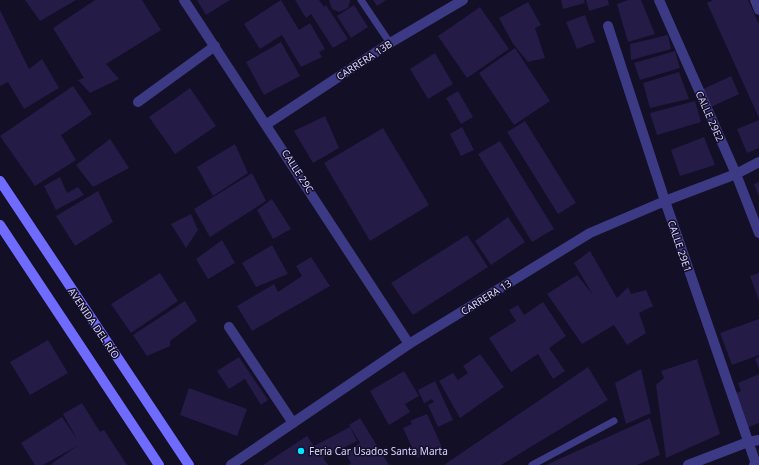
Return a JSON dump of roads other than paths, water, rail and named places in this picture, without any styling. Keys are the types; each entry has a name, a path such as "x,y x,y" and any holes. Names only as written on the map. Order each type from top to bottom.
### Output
{"main road":[{"name":"AVENIDA DEL RÍO","path":"0,181 189,465"},
{"path":"0,225 160,465"}],"street":[{"name":"CALLE 29C","path":"184,0 267,124 409,344"},
{"name":"CARRERA 13B","path":"267,124 390,43 463,0"},
{"name":"CALLE 29E2","path":"659,0 736,174 759,233"},
{"path":"755,0 759,10"},
{"name":"CALLE 29E1","path":"608,26 665,201 755,465"},
{"path":"138,102 215,46"},
{"name":"CARRERA 13","path":"231,465 409,344 590,233 665,201 736,174 759,162"},
{"path":"228,327 293,423"},
{"path":"688,465 748,442 759,440"},
{"path":"755,465 759,464"}],"lane":[{"path":"361,0 390,43"},
{"path":"532,465 614,421"}],"place":[{"name":"Feria Car Usados Santa Marta","path":"301,451"}]}
